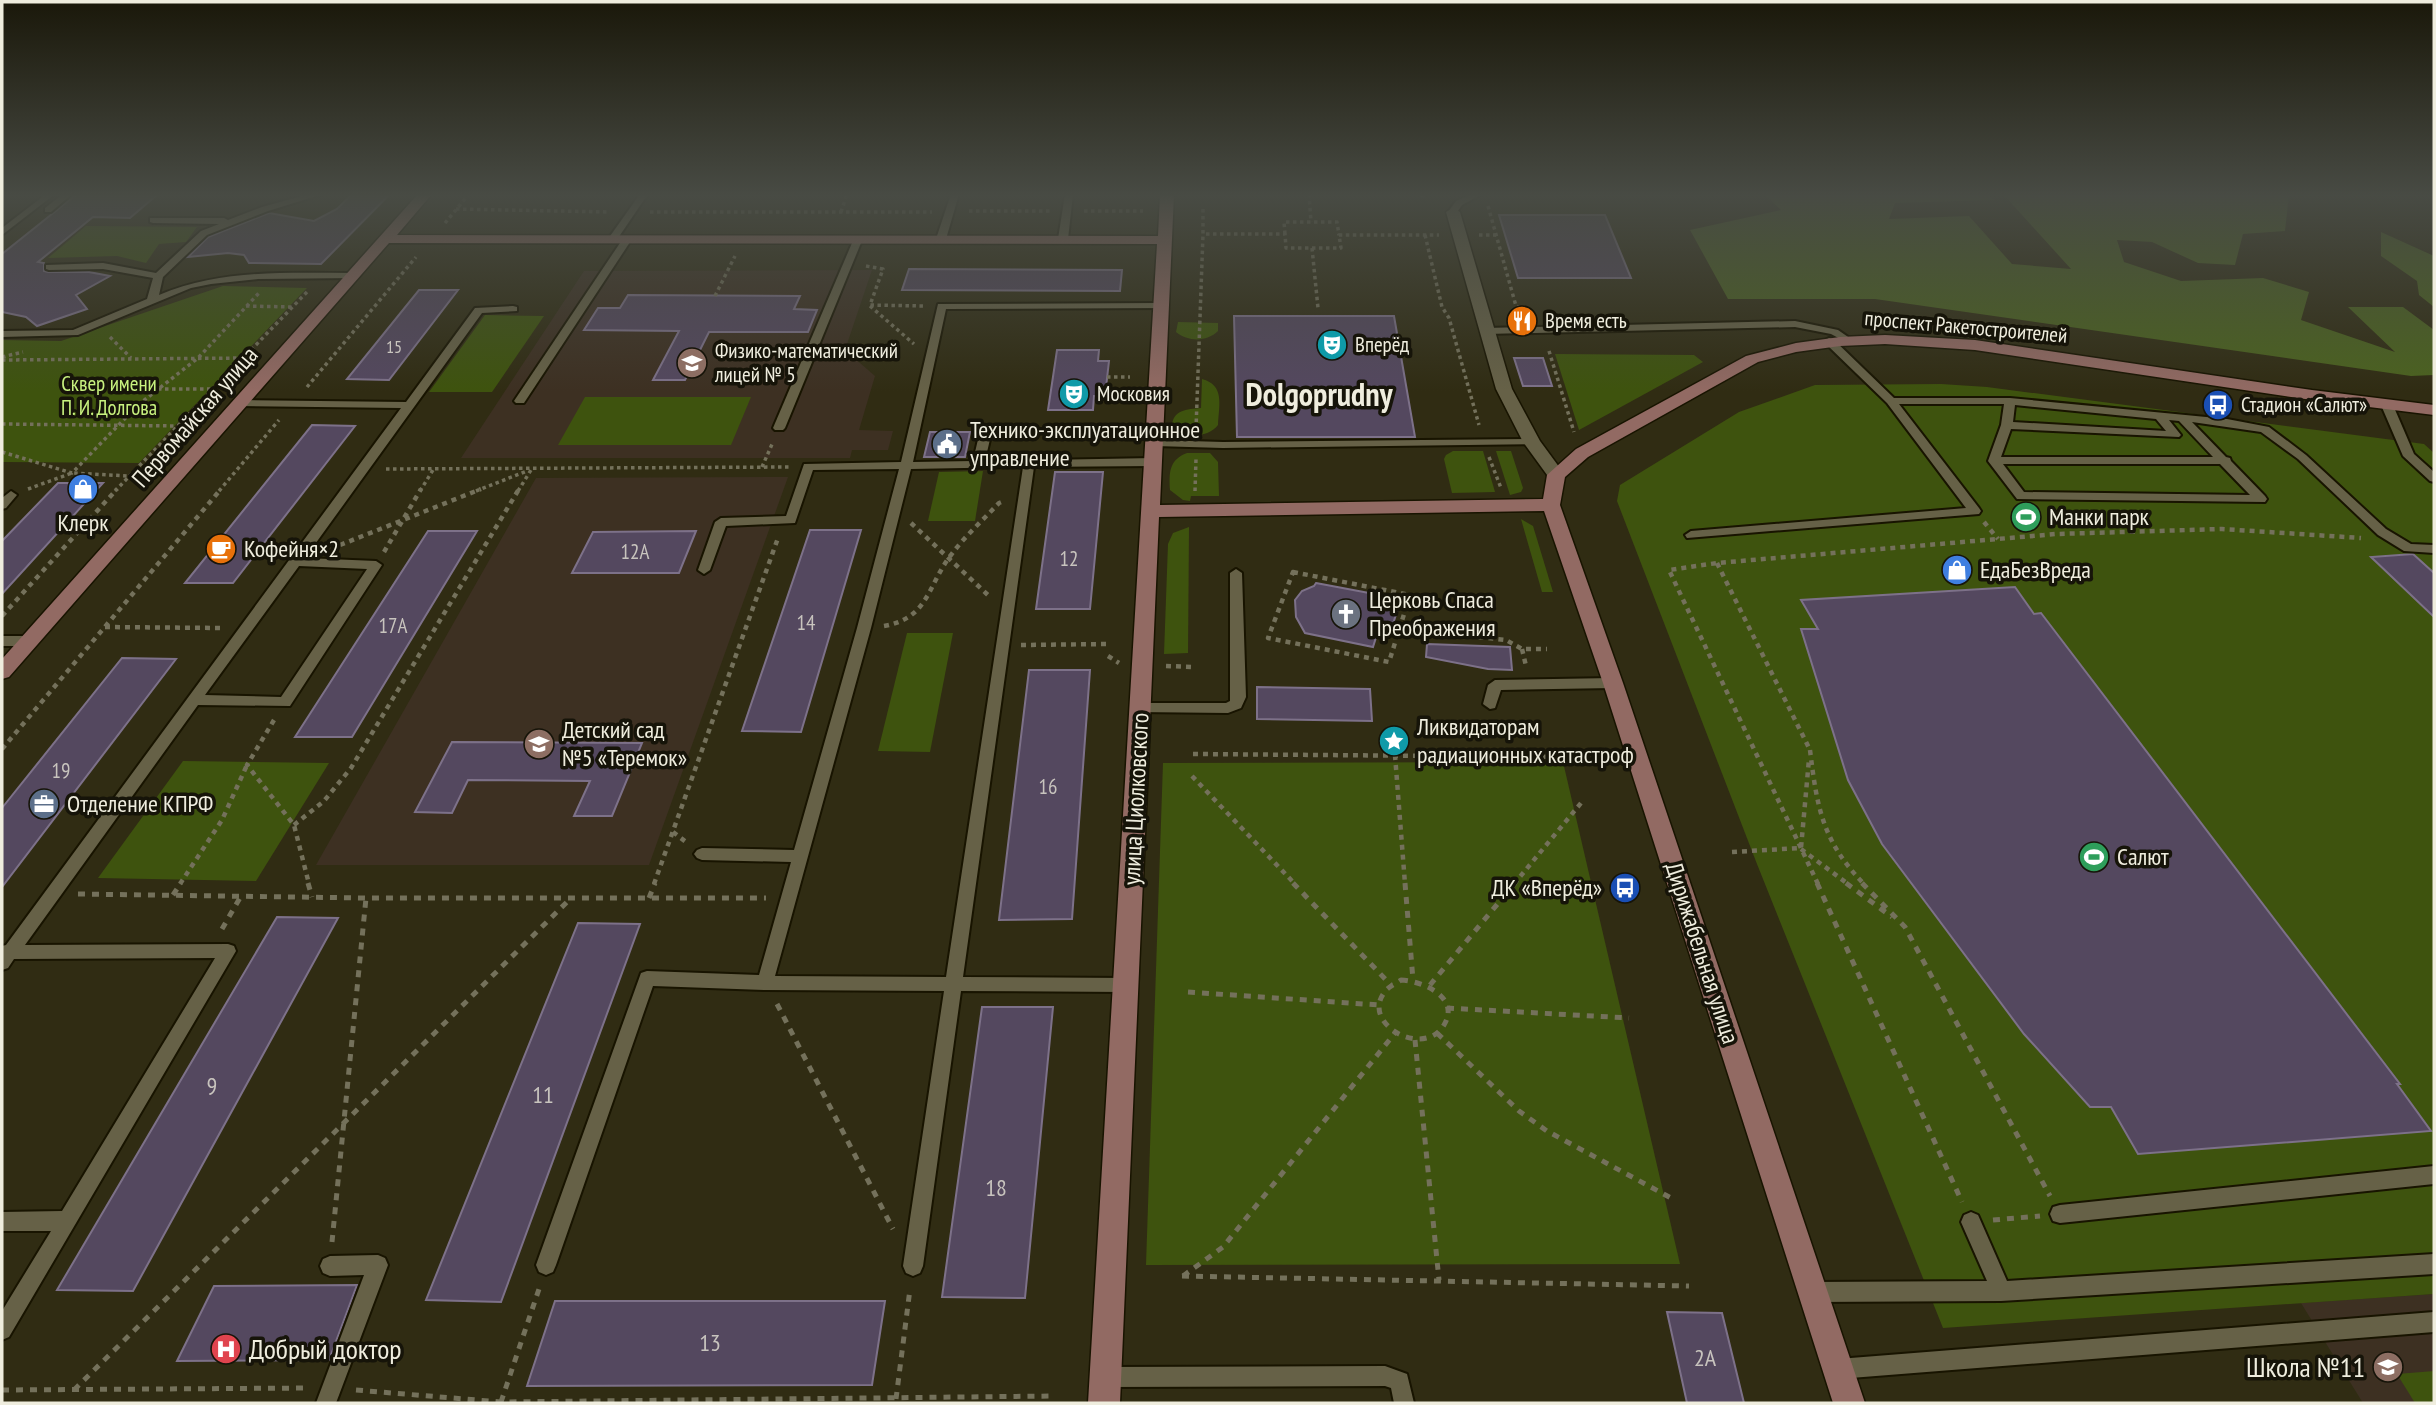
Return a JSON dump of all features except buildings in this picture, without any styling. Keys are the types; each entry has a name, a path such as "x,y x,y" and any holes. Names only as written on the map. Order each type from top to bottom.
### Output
{"street":[{"name":"Первомайская улица","path":"2,672 367,260"},
{"name":"улица Циолковского","path":"1104,1403 1163,260"},
{"path":"1151,511 1551,505 1556,475 1532,442 1504,389 1467,260"},
{"name":"проспект Ракетостроителей","path":"1556,475 1582,453 1724,373 1781,350 1838,340 1896,339 1994,349 2434,410"},
{"name":"Дирижабельная улица","path":"1551,505 1613,683 1849,1403"}],"lane":[{"path":"152,301 158,276 176,260"},
{"path":"520,401 607,260"},
{"path":"779,428 849,260"},
{"path":"49,267 103,267 158,276"},
{"path":"2,334 74,333 188,286 216,280 258,276 352,276"},
{"path":"765,983 798,856 864,628 906,465 942,306 1161,306"},
{"path":"5,955 54,893 479,310 513,309"},
{"path":"1486,331 1795,324 1826,329 1891,401 1975,510 1691,535"},
{"path":"1891,401 2010,401 2227,422 2265,429 2302,457 2382,532 2408,548 2434,549"},
{"path":"1994,461 2007,425 2010,401"},
{"path":"240,403 409,405"},
{"path":"2387,405 2409,456 2434,478"},
{"path":"2007,425 2175,435 2161,417"},
{"path":"1994,461 2021,496 2261,499 2226,460 2183,419"},
{"path":"978,464 985,435"},
{"path":"704,570 721,522 791,520 808,467 1029,463 1154,452 1196,443 1532,442"},
{"path":"1994,461 2226,460"},
{"path":"913,1266 1029,463"},
{"path":"295,562 376,565"},
{"path":"194,701 285,702 376,565"},
{"path":"1141,708 1228,708 1236,704 1239,697 1237,573"},
{"path":"2,641 29,641"},
{"path":"1490,704 1495,685 1613,683"},
{"path":"702,854 798,856"},
{"path":"2,1330 228,951 5,955"},
{"path":"546,1265 647,978 765,983 1126,985"},
{"path":"2060,1214 2434,1175"},
{"path":"2,1221 67,1221"},
{"path":"1971,1222 2001,1291"},
{"path":"1813,1292 2001,1291 2434,1264"},
{"path":"329,1396 378,1265 330,1266"},
{"path":"1838,1369 2434,1322"},
{"path":"1105,1377 1385,1376 1400,1381 1404,1403"}],"path":[{"path":"2,749 415,260"},
{"path":"715,296 733,260"},
{"path":"1194,500 1202,260"},
{"path":"1312,260 1318,308"},
{"path":"1431,260 1442,307 1449,318 1484,443 1504,495"},
{"path":"847,263 883,269 870,306"},
{"path":"2,616 129,476 246,358 321,276"},
{"path":"6,500 72,472 138,405 198,358 262,290"},
{"path":"247,306 293,307"},
{"path":"870,306 942,306"},
{"path":"870,306 930,357"},
{"path":"105,332 132,359"},
{"path":"1549,351 1573,432"},
{"path":"2,360 246,358"},
{"path":"1107,377 1130,377"},
{"path":"74,389 215,390"},
{"path":"2,424 179,426"},
{"path":"762,467 779,428"},
{"path":"2,452 72,472 129,476"},
{"path":"364,469 808,467"},
{"path":"376,565 433,469"},
{"path":"295,562 531,469"},
{"path":"294,825 324,801 351,768 531,469"},
{"path":"864,628 895,625 922,609 948,559 999,503 1025,493"},
{"path":"895,508 1008,613"},
{"path":"649,898 781,531 791,520"},
{"path":"1717,563 1810,750 1817,808 1831,840 1851,871 1905,927 2060,1214 1971,1222 1801,848 1669,570 1717,563 2056,534 2222,529 2333,538 2368,537 2382,532"},
{"path":"1293,572 1410,596 1399,628 1389,662 1268,638 1293,572"},
{"path":"104,627 248,628"},
{"path":"1399,628 1506,640 1522,649 1547,649"},
{"path":"1003,646 1109,644"},
{"path":"1165,666 1194,667"},
{"path":"173,895 222,820 247,765 285,702"},
{"path":"1801,848 1810,750"},
{"path":"1193,754 1571,757"},
{"path":"1395,755 1413,979"},
{"path":"247,765 294,825 312,897"},
{"path":"1192,776 1391,985"},
{"path":"1430,985 1581,803"},
{"path":"1732,852 1801,848 1905,927"},
{"path":"54,893 366,898 788,898"},
{"path":"208,951 242,896"},
{"path":"330,1266 366,898"},
{"path":"74,1390 571,899"},
{"path":"1413,979 1438,991 1447,1008 1443,1026 1437,1033 1415,1040 1395,1033 1383,1021 1379,1005 1384,990 1391,985 1413,979"},
{"path":"765,983 913,1266 896,1399"},
{"path":"1188,992 1379,1005"},
{"path":"1447,1008 1629,1018"},
{"path":"1395,1033 1223,1247 1182,1276 1689,1286"},
{"path":"1437,1033 1519,1111 1547,1131 1671,1198"},
{"path":"1415,1040 1439,1280"},
{"path":"501,1402 546,1265"},
{"path":"2,1390 501,1402 1054,1396"}],"shaded area":[{"name":"Физико-математический лицей № 5","path":"872,270 845,350 875,376 859,430 893,431 888,450 852,450 850,458 461,458 584,271"},
{"name":"Детский сад №5 «Теремок»","path":"788,477 649,865 316,865 536,478"},
{"name":"Школа №11","path":"2434,1294 2434,1403 2363,1403 2301,1303"}],"green space":[{"path":"1706,260 2008,260 2012,264 2071,269 2062,260 2123,260 2181,281 2263,278 2309,292 2301,320 2395,352 2348,307 2403,307 2434,330 2434,375 2411,376 1875,299 1728,299"},
{"path":"2190,260 2236,260 2235,265 2198,263"},
{"path":"2386,260 2434,260 2434,307 2419,295 2417,281"},
{"name":"Сквер имени П. И. Долгова","path":"223,286 307,288 139,463 2,462 2,340 61,341"},
{"path":"485,315 544,316 492,392 429,392"},
{"path":"1178,322 1218,323 1218,331 1203,339 1192,339 1176,332"},
{"path":"1555,354 1694,355 1703,362 1579,430"},
{"path":"1202,379 1217,391 1218,425 1208,433 1183,433 1172,427 1173,421 1181,412 1201,408"},
{"name":"Салют","path":"1941,384 1987,387 2424,444 2434,453 2434,1294 1943,1328 1757,864 1617,501 1620,485 1739,412 1815,385"},
{"path":"585,397 751,397 731,445 558,445"},
{"path":"1453,451 1483,451 1495,492 1452,493 1444,459"},
{"path":"1496,451 1511,451 1523,488 1521,492 1510,495"},
{"path":"1187,453 1210,453 1218,462 1219,496 1191,496 1190,501 1183,500 1170,490 1171,467"},
{"path":"983,471 975,521 928,521 939,472"},
{"path":"1521,519 1533,526 1553,592 1542,592"},
{"path":"1189,527 1188,653 1164,654 1168,544 1173,533"},
{"path":"907,633 953,633 930,752 878,751"},
{"path":"183,761 329,763 256,881 98,878"},
{"path":"1563,762 1680,1264 1146,1265 1163,763"},
{"path":"2434,1371 2434,1403 2415,1403 2397,1374"}],"place":[{"name":"Время есть","path":"1522,321"},
{"name":"Вперёд","path":"1332,345"},
{"name":"Физико-математический лицей № 5","path":"692,363"},
{"name":"Московия","path":"1074,394"},
{"name":"Стадион «Салют»","path":"2218,405"},
{"name":"Технико-эксплуатационное управление","path":"947,444"},
{"name":"Клерк","path":"83,489"},
{"name":"Манки парк","path":"2026,517"},
{"name":"Кофейня×2","path":"221,549"},
{"name":"ЕдаБезВреда","path":"1957,570"},
{"name":"Церковь Спаса Преображения","path":"1346,614"},
{"name":"Ликвидаторам радиационных катастроф","path":"1394,741"},
{"name":"Детский сад №5 «Теремок»","path":"539,744"},
{"name":"Отделение КПРФ","path":"44,804"},
{"name":"Салют","path":"2094,857"},
{"name":"ДК «Вперёд»","path":"1625,888"},
{"name":"Добрый доктор","path":"226,1349"},
{"name":"Школа №11","path":"2388,1367"}],"district":[{"name":"Dolgoprudny","path":"1319,395"}]}
